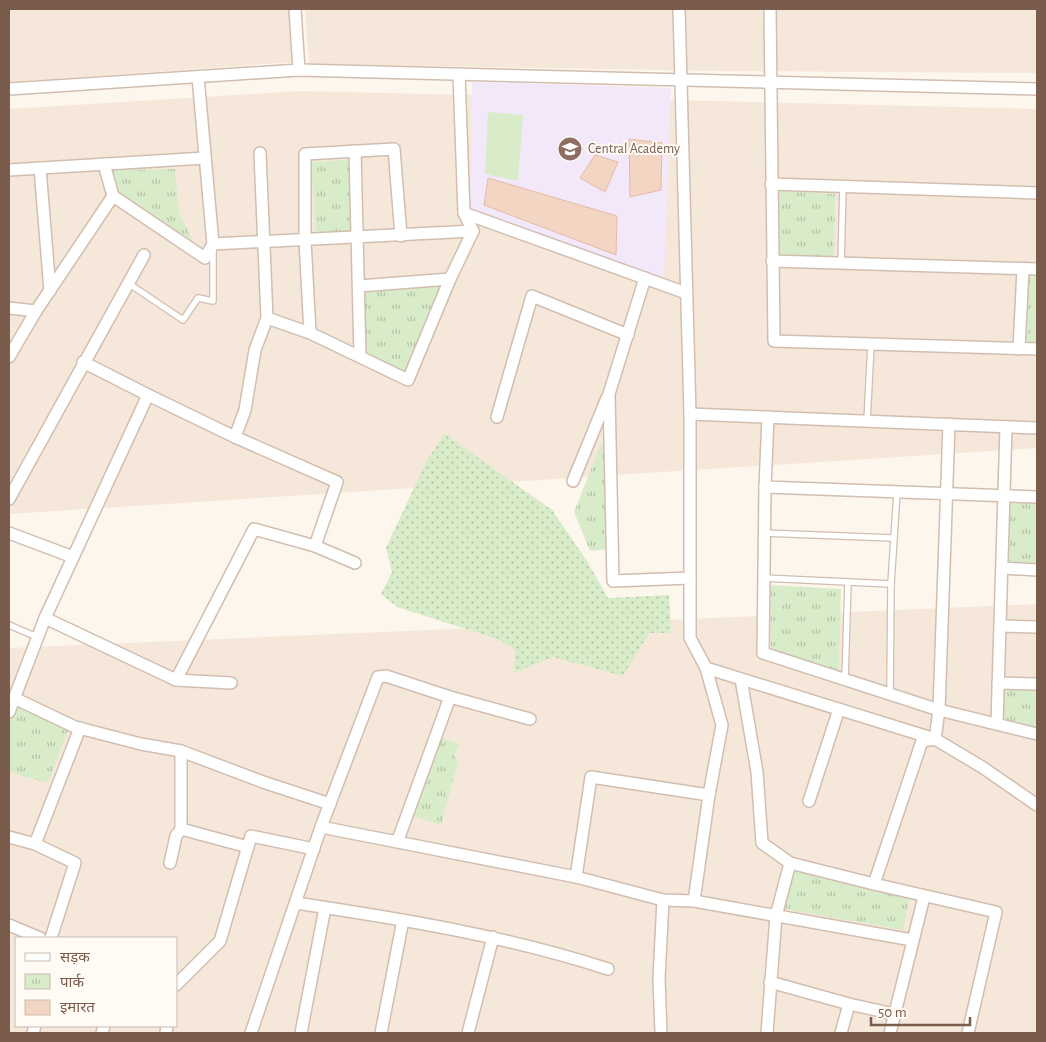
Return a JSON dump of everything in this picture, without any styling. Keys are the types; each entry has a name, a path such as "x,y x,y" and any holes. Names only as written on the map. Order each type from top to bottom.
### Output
{"street":[{"path":"295,9 299,70"},
{"path":"679,9 690,414 690,638 706,668 722,725 709,795 694,901"},
{"path":"770,9 769,82 774,341 1037,349"},
{"path":"9,89 299,70 1037,89"},
{"path":"459,74 464,213 473,231"},
{"path":"104,164 113,196 205,258 213,244 198,77"},
{"path":"310,333 305,154 394,149 401,236"},
{"path":"355,151 360,356"},
{"path":"235,438 245,410 255,350 267,318 260,153"},
{"path":"9,170 205,158"},
{"path":"40,168 50,291"},
{"path":"771,184 1037,193"},
{"path":"9,358 36,311 113,196"},
{"path":"464,213 686,293"},
{"path":"213,244 473,231"},
{"path":"267,318 310,333 408,380 450,279 473,231"},
{"path":"9,499 83,362 144,255"},
{"path":"772,261 1037,269"},
{"path":"1019,349 1023,269"},
{"path":"573,482 609,394 646,278"},
{"path":"359,286 450,279"},
{"path":"498,417 532,296 628,335"},
{"path":"9,308 36,311"},
{"path":"83,362 235,438 337,482 315,546"},
{"path":"609,394 613,580 690,578"},
{"path":"9,712 45,618 148,395"},
{"path":"690,414 1037,428"},
{"path":"768,417 764,487 762,653 939,710 1037,734"},
{"path":"935,739 939,710 949,424"},
{"path":"997,723 1006,427"},
{"path":"764,487 1037,496"},
{"path":"176,680 254,529 315,546 355,563"},
{"path":"9,533 73,558"},
{"path":"1002,568 1037,570"},
{"path":"45,618 176,680 231,684"},
{"path":"1000,626 1037,627"},
{"path":"706,668 935,739 982,767 1037,805"},
{"path":"251,1033 321,827 378,678 386,676 450,697 530,719"},
{"path":"741,679 757,772 762,843 790,863 924,897 996,912 968,1033"},
{"path":"998,683 1037,684"},
{"path":"398,840 450,697"},
{"path":"14,698 80,728 141,744 181,751 263,782 330,804"},
{"path":"809,801 839,709"},
{"path":"35,844 80,728"},
{"path":"874,884 922,741 935,739"},
{"path":"170,863 176,836 181,829 181,751"},
{"path":"576,877 591,777 709,795"},
{"path":"321,827 398,840 576,877 664,900 694,901 912,940"},
{"path":"181,829 248,847"},
{"path":"178,983 220,941 251,836 314,849"},
{"path":"9,837 35,844 75,863 51,937"},
{"path":"767,1033 776,916 790,863"},
{"path":"890,1033 924,897"},
{"path":"661,1033 659,978 664,900"},
{"path":"296,904 403,920 493,937 565,955 608,969"},
{"path":"301,1033 325,908"},
{"path":"381,1033 403,920"},
{"path":"9,925 38,937"},
{"path":"468,1033 493,937"},
{"path":"770,982 849,1004 894,1014"},
{"path":"840,1033 849,1004"}],"lane":[{"path":"842,263 843,187"},
{"path":"128,283 183,320 198,298 212,301 213,244"},
{"path":"867,421 871,344"},
{"path":"890,694 891,584 897,492"},
{"path":"764,533 893,538"},
{"path":"764,578 891,584"},
{"path":"845,679 848,582"},
{"path":"9,625 37,637"}],"shaded area":[{"path":"9,9 291,9 294,62 9,82"},
{"path":"305,9 1037,9 1037,73 713,71 309,64"},
{"name":"Central Academy","path":"472,82 671,88 664,283 470,210"},
{"path":"301,91 1037,109 1037,448 9,514 9,109"},
{"path":"1037,604 1037,1033 9,1033 9,648"}],"green space":[{"path":"488,112 523,115 518,181 485,174"},
{"path":"349,160 352,231 316,235 311,162"},
{"path":"175,169 179,213 193,241 118,192 111,170"},
{"path":"778,191 835,194 834,257 777,256"},
{"path":"1027,276 1037,276 1037,344 1025,343"},
{"path":"441,283 406,375 365,355 364,288"},
{"path":"606,432 607,549 590,551 574,512"},
{"path":"445,434 552,510 587,561 608,598 669,595 671,633 649,633 623,676 553,657 514,673 515,649 497,639 397,607 381,594 392,572 386,548 427,460"},
{"path":"1009,501 1037,502 1037,569 1006,568"},
{"path":"771,585 841,589 839,670 771,649"},
{"path":"1002,687 1037,689 1037,731 997,721"},
{"path":"16,703 68,730 48,783 9,772 9,722"},
{"path":"440,737 459,744 454,755 458,761 441,825 410,815"},
{"path":"795,869 910,896 903,930 785,909"}],"building":[{"path":"629,139 662,143 661,190 630,197"},
{"path":"595,155 618,162 605,192 580,178"},
{"path":"488,178 617,216 616,255 484,205"}],"place":[{"name":"Central Academy","path":"570,149"}]}
